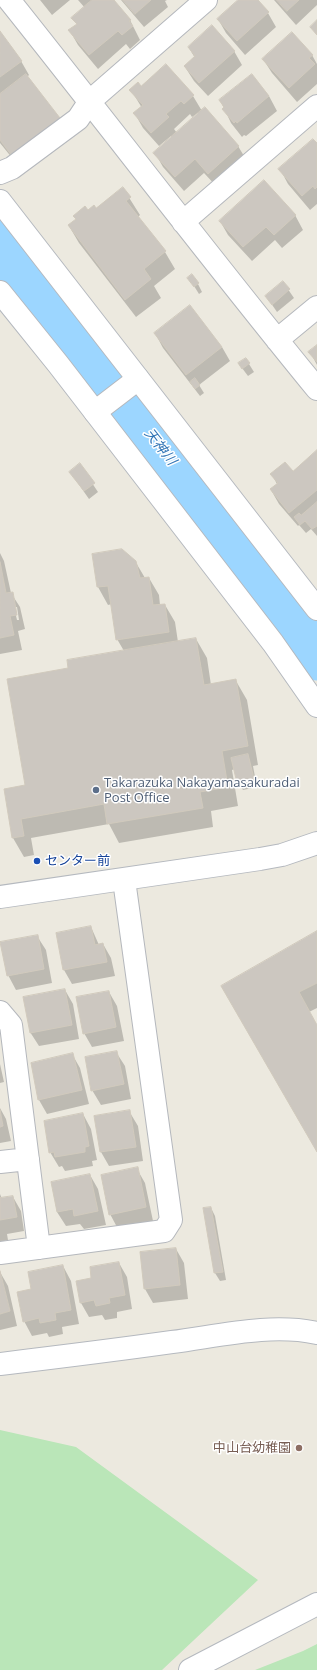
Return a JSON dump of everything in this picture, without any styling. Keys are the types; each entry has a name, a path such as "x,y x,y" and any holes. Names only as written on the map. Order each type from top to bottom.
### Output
{"street":[{"path":"9,0 90,101 183,222 317,389"},
{"path":"0,173 12,168 78,119 90,101 206,0"},
{"path":"183,222 317,106"},
{"path":"0,201 132,383 317,609"},
{"path":"0,292 102,406 317,706"},
{"path":"277,340 317,307"},
{"path":"102,406 132,383"},
{"path":"0,898 282,855 317,843"},
{"path":"0,1253 164,1231 171,1220 124,880"},
{"path":"0,1012 12,1025 39,1248"},
{"path":"0,1162 28,1160"},
{"path":"0,1364 95,1353 257,1330 298,1329 317,1333"},
{"path":"190,1670 317,1604"}],"green space":[{"path":"0,1430 76,1447 258,1580 162,1670 0,1670"},
{"path":"317,1644 317,1670 255,1670 303,1651"}],"building":[{"path":"92,0 114,0 131,20 129,21 133,26 122,35 118,31 89,55 68,30 77,24 71,18"},
{"path":"123,0 151,0 135,14"},
{"path":"238,0 258,0 269,12 237,41 217,19"},
{"path":"277,0 299,0 287,11"},
{"path":"317,20 317,35 310,27"},
{"path":"212,25 235,51 199,83 184,66 195,56 188,47"},
{"path":"0,31 22,61 0,77"},
{"path":"292,32 313,55 309,58 315,64 289,88 262,59"},
{"path":"166,64 194,95 184,104 181,101 166,114 169,117 151,133 133,113 143,105 129,90 138,82 141,86"},
{"path":"26,74 60,118 12,156 0,140 0,94"},
{"path":"252,74 269,96 237,123 236,121 234,123 222,109 224,107 219,100"},
{"path":"205,107 239,146 208,174 195,159 175,177 153,153"},
{"path":"313,139 317,143 317,187 315,189 313,186 302,196 278,169"},
{"path":"264,180 296,215 274,235 266,227 243,247 219,221"},
{"path":"123,187 131,197 126,201 166,251 144,269 151,279 125,300 68,225 76,219 73,216 85,206 88,210 94,205 96,208"},
{"path":"192,274 199,283 194,287 187,278"},
{"path":"283,281 290,289 272,305 265,296"},
{"path":"190,305 222,347 186,375 154,333"},
{"path":"317,345 317,362 308,352"},
{"path":"246,358 250,363 242,369 238,363"},
{"path":"195,378 200,385 195,389 190,382"},
{"path":"317,450 317,490 289,513 270,489 278,483 270,474 285,462 293,471"},
{"path":"80,463 95,483 84,491 69,472"},
{"path":"317,502 317,526 312,529 305,521 300,525 294,517 299,513 301,515"},
{"path":"122,549 136,561 140,578 149,577 153,605 165,604 169,632 116,640 108,586 97,587 92,554"},
{"path":"0,562 6,593 13,592 17,615 10,616 14,635 0,638"},
{"path":"196,638 204,685 236,679 248,746 222,751 228,787 200,792 203,808 107,824 104,804 21,819 24,836 12,838 4,789 25,785 7,679 68,668 67,660"},
{"path":"248,754 254,779 237,783 231,758"},
{"path":"91,926 95,945 103,943 107,962 63,970 56,933"},
{"path":"317,931 317,983 299,992 317,1025 317,1152 221,986"},
{"path":"38,935 44,969 7,976 0,942"},
{"path":"65,989 72,1025 30,1033 23,997"},
{"path":"109,991 116,1027 83,1034 76,997"},
{"path":"117,1051 124,1084 91,1091 85,1057"},
{"path":"73,1053 82,1090 38,1100 31,1063"},
{"path":"0,1110 3,1126 0,1127"},
{"path":"130,1110 136,1147 100,1152 94,1116"},
{"path":"83,1113 89,1146 85,1147 85,1152 55,1157 54,1152 49,1153 44,1121"},
{"path":"138,1167 146,1207 109,1215 101,1175"},
{"path":"90,1174 98,1211 74,1216 73,1209 57,1212 51,1182"},
{"path":"13,1196 17,1217 0,1220 0,1198"},
{"path":"211,1207 223,1272 214,1273 203,1208"},
{"path":"176,1248 180,1285 144,1289 140,1252"},
{"path":"119,1262 125,1295 109,1298 110,1303 96,1306 94,1300 80,1303 76,1281 91,1278 90,1267"},
{"path":"63,1265 71,1310 55,1313 56,1320 40,1323 39,1318 23,1322 17,1292 31,1289 28,1272"},
{"path":"0,1271 10,1311 0,1314"}],"waterway":[{"name":"天神川","path":"0,242 297,622 317,654"}],"place":[{"name":"Takarazuka Nakayamasakuradai Post Office","path":"96,790"},
{"name":"センター前","path":"37,861"},
{"name":"中山台幼稚園","path":"299,1448"}]}
